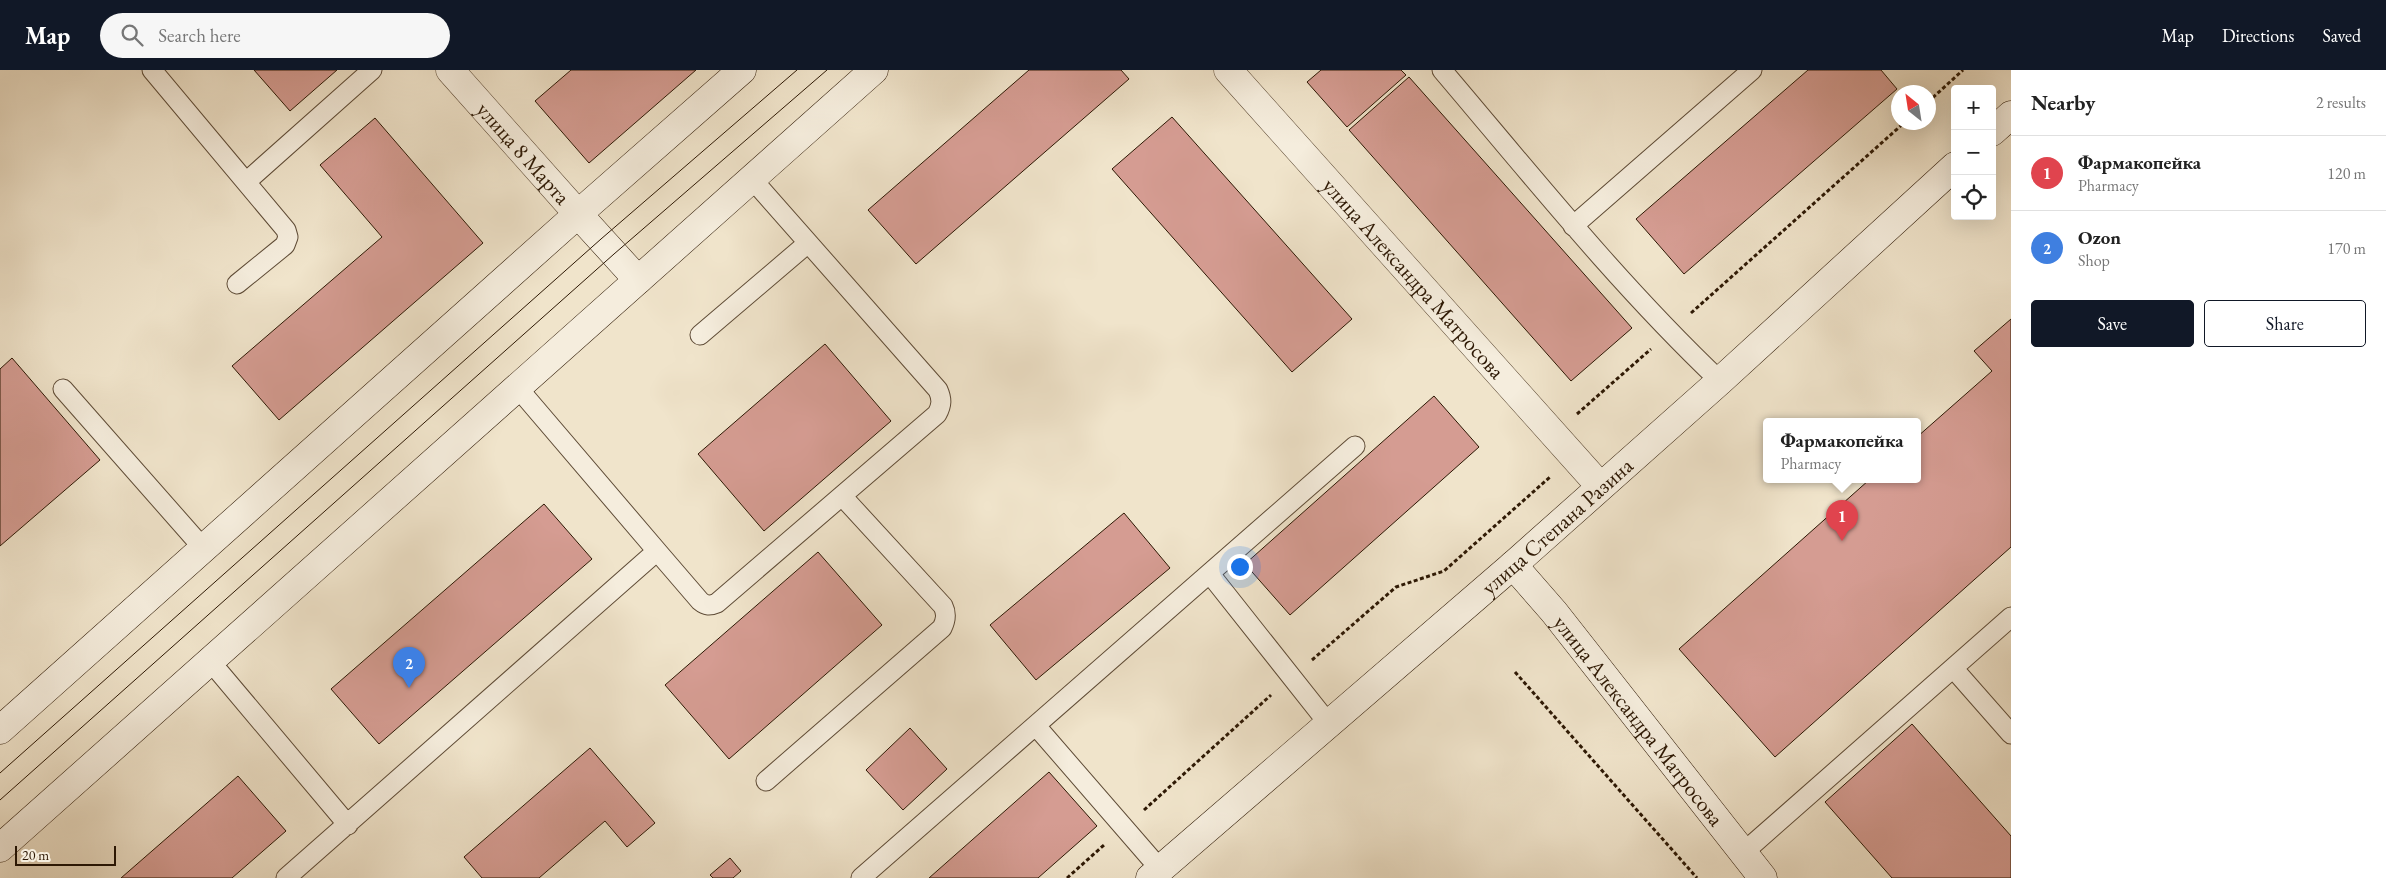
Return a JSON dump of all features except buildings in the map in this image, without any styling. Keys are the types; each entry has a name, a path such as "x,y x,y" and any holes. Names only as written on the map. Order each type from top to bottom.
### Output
{"main road":[{"name":"улица 8 Марта","path":"450,70 638,280"},
{"path":"0,730 742,70"},
{"path":"0,848 874,70"},
{"name":"улица Александра Матросова","path":"1228,70 1600,486"},
{"path":"1994,130 2011,115"},
{"name":"улица Степана Разина","path":"1155,874 1513,565 1720,381 1951,170"},
{"name":"улица Александра Матросова","path":"1513,565 1554,612 1763,878"}],"lane":[{"path":"152,70 286,230 288,237 285,245 237,284"},
{"path":"246,182 372,70"},
{"path":"1442,70 1574,226 1669,333 1720,381"},
{"path":"1574,226 1752,70"},
{"path":"517,387 700,601 705,605 712,606 938,414 942,401 938,390 752,179"},
{"path":"700,335 808,243"},
{"path":"63,389 203,548"},
{"path":"861,878 1355,446"},
{"path":"766,781 942,628 946,621 946,612 943,606 842,496"},
{"path":"286,878 657,550"},
{"path":"1210,574 1328,723"},
{"path":"1744,852 2011,617"},
{"path":"210,661 348,825"},
{"path":"1953,668 2011,734"},
{"path":"1036,726 1124,827 1155,874"}],"path":[{"path":"1936,95 1963,70"},
{"path":"1553,434 1897,130"},
{"path":"1067,878 1396,587 1444,572 1554,474"},
{"path":"1514,672 1697,878"}],"tram line":[{"path":"0,773 601,239 797,70"},
{"path":"0,800 614,254 827,70"}],"place":[{"name":"Фармакопейка","path":"1842,541"},
{"name":"Ozon","path":"409,688"}]}
